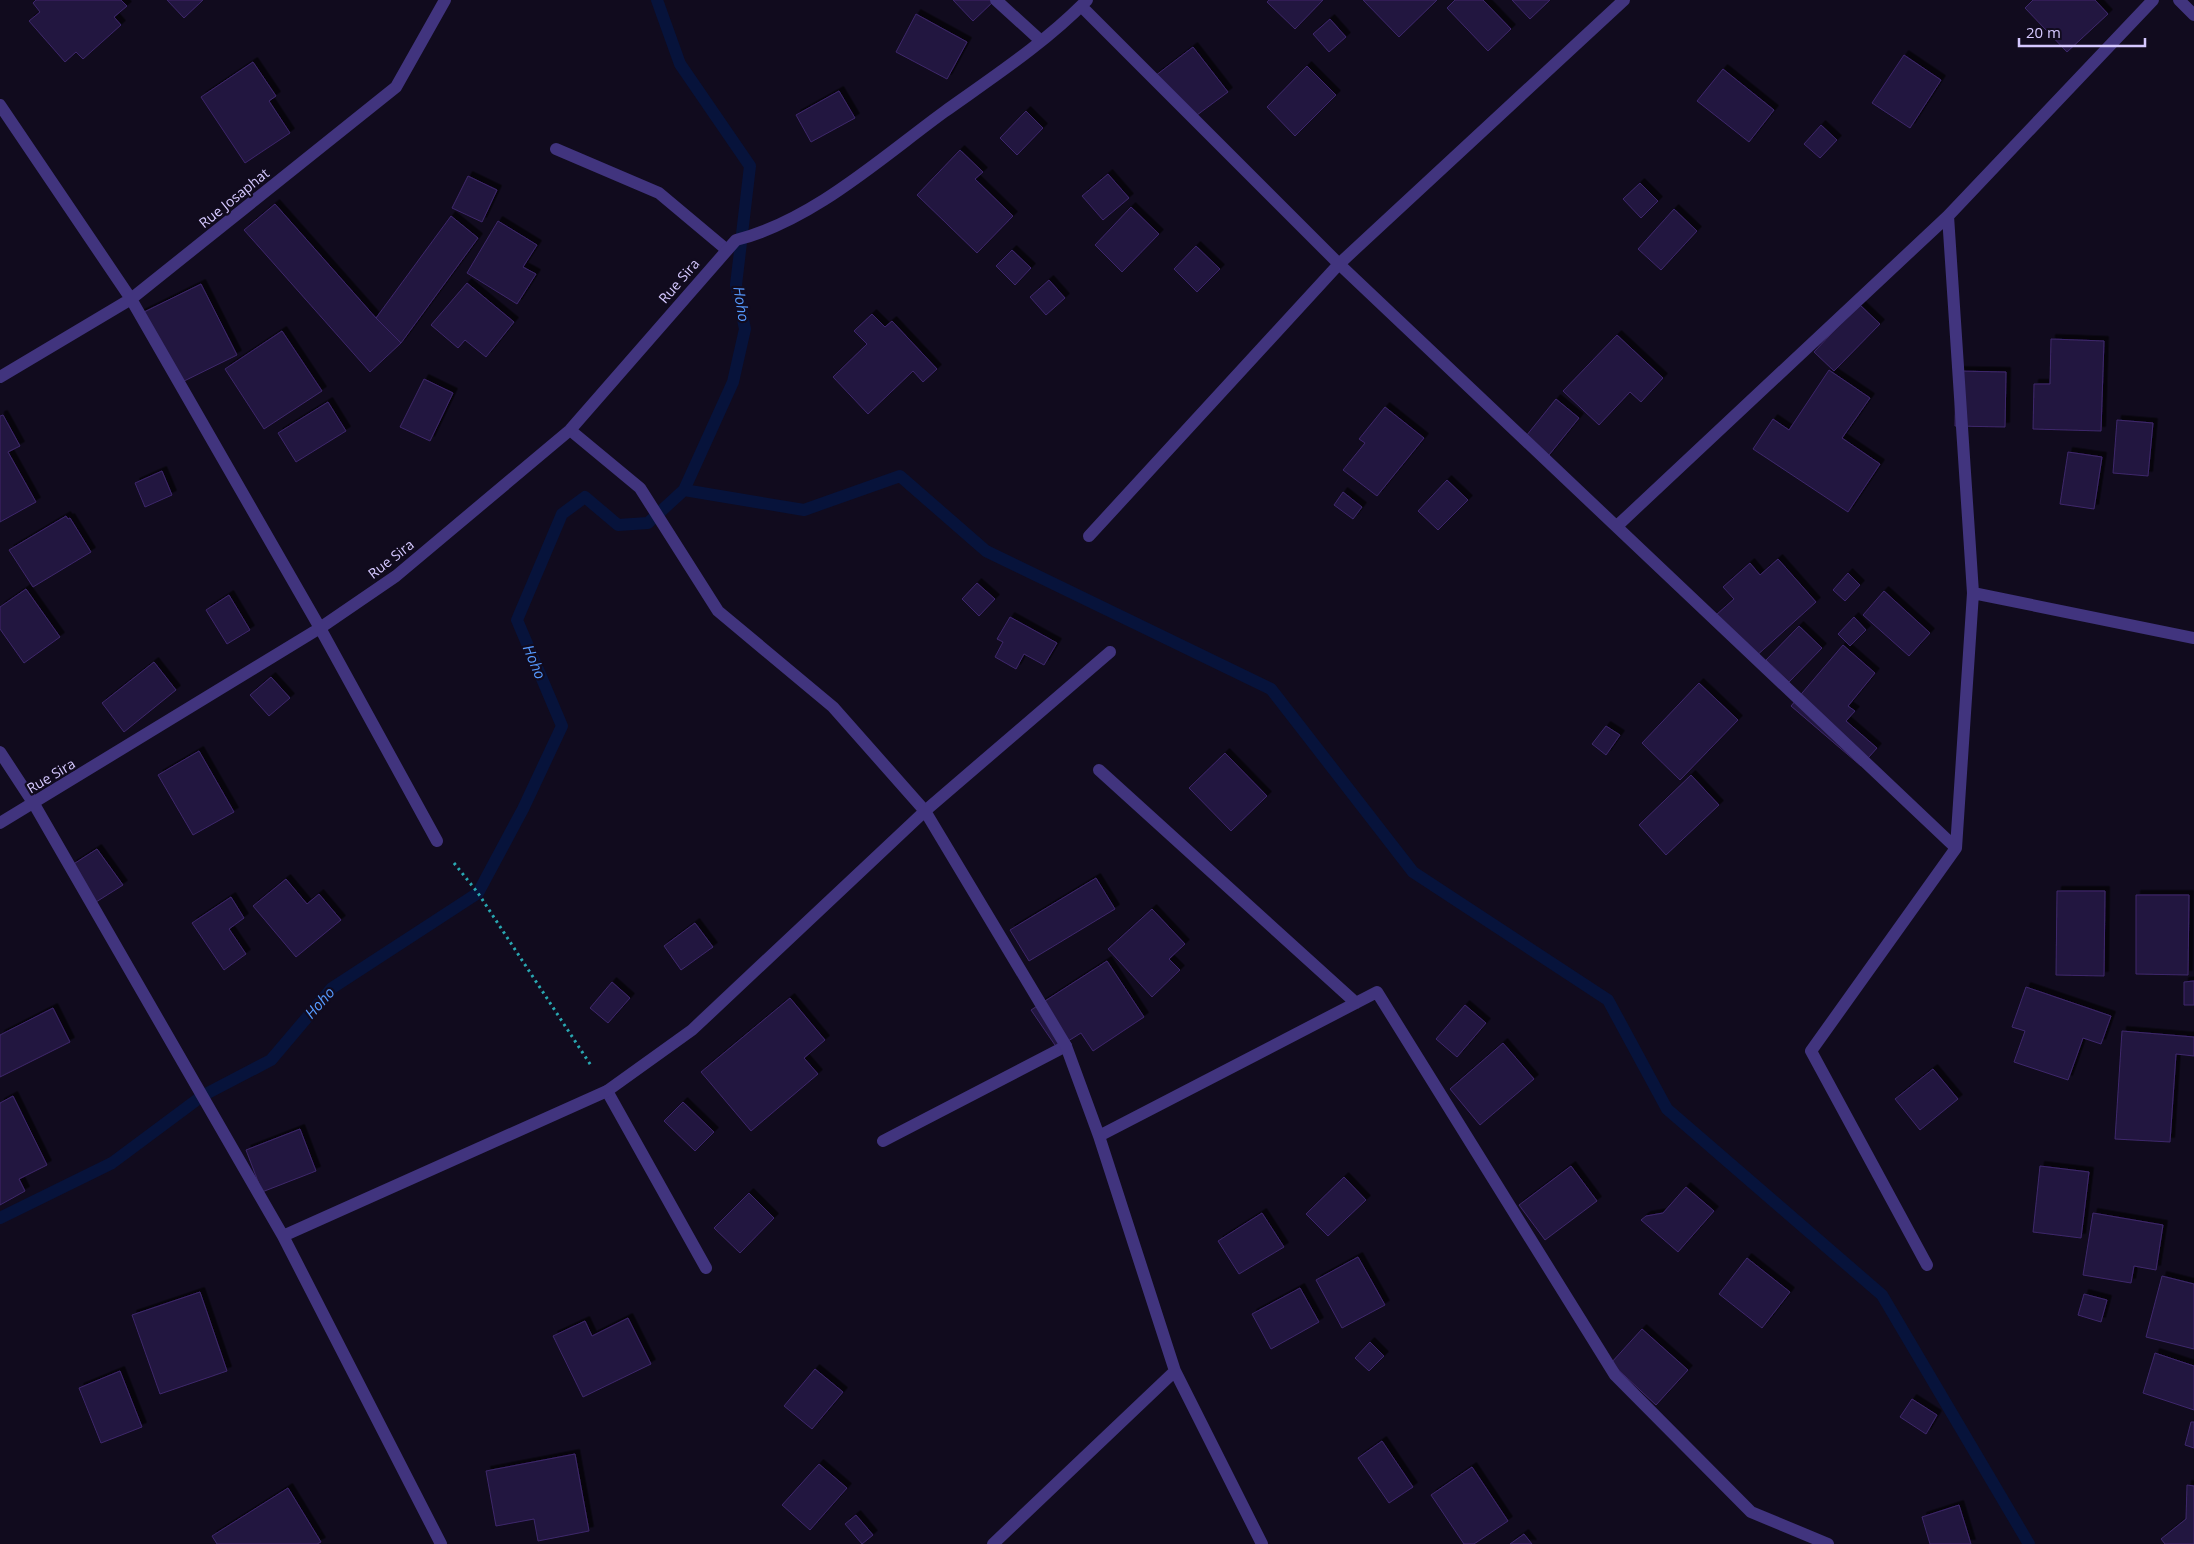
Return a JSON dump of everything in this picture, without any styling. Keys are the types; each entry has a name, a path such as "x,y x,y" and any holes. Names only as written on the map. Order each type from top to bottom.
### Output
{"street":[{"name":"Rue Josaphat","path":"0,377 131,299 396,88 445,0"},
{"path":"996,0 1041,41 1084,3 1339,264 1956,848"},
{"path":"1089,536 1339,264 1624,0"},
{"path":"1616,526 1948,216 2153,0"},
{"path":"2179,0 2194,15"},
{"name":"Rue Sira","path":"0,823 320,628 396,576 570,430 736,240 760,234 814,208 1041,41"},
{"path":"0,105 131,299 320,628 437,841"},
{"path":"556,149 659,193 727,250"},
{"path":"1927,1264 1811,1050 1956,848 1973,593 1948,216"},
{"path":"570,430 640,488 690,564 718,611 833,707 925,811 1066,1046 1099,1136 1175,1371 1262,1544"},
{"path":"1973,593 2194,638"},
{"path":"283,1236 607,1091 692,1030 925,811 1110,652"},
{"path":"0,752 34,804 283,1236 441,1544"},
{"path":"1098,770 1356,1003"},
{"path":"1099,1136 1377,992 1615,1375 1751,1512 1828,1544"},
{"path":"882,1141 1066,1046"},
{"path":"607,1091 706,1268"},
{"path":"993,1544 1175,1371"}],"path":[{"path":"437,841 478,893 607,1091"}],"building":[{"path":"36,0 121,0 127,6 114,17 121,25 83,59 76,52 65,62 29,21 40,12 33,3"},
{"path":"167,0 203,0 184,18"},
{"path":"953,0 995,0 973,21"},
{"path":"1269,0 1323,0 1295,29 1267,2"},
{"path":"1363,0 1437,0 1399,37"},
{"path":"1455,0 1483,0 1511,29 1488,51 1447,8"},
{"path":"1512,0 1550,0 1530,19"},
{"path":"2033,0 2095,0 2108,14 2067,52 2025,8"},
{"path":"916,14 967,42 947,79 896,52"},
{"path":"1330,19 1346,37 1329,52 1313,34"},
{"path":"1193,47 1228,92 1189,121 1155,76"},
{"path":"1904,55 1941,80 1910,128 1872,103"},
{"path":"253,62 276,96 269,101 290,133 245,163 201,97"},
{"path":"1307,66 1336,95 1295,136 1267,107"},
{"path":"1723,69 1774,110 1749,142 1697,101"},
{"path":"839,91 855,118 811,142 796,115"},
{"path":"1026,111 1043,128 1017,155 1000,138"},
{"path":"1821,125 1837,140 1820,158 1804,144"},
{"path":"960,150 983,172 975,179 1013,216 977,253 917,195"},
{"path":"1108,174 1129,198 1103,220 1082,196"},
{"path":"468,176 497,190 482,222 452,208"},
{"path":"1640,183 1658,201 1641,218 1623,199"},
{"path":"275,204 376,318 401,343 370,372 244,230"},
{"path":"1131,207 1159,234 1122,272 1095,245"},
{"path":"1674,209 1697,231 1661,270 1638,249"},
{"path":"451,216 478,238 401,343 376,318"},
{"path":"498,221 537,245 523,267 536,274 517,304 467,273"},
{"path":"1196,246 1220,269 1197,292 1174,269"},
{"path":"1012,250 1031,268 1015,285 996,266"},
{"path":"1049,280 1065,298 1046,315 1030,297"},
{"path":"467,283 514,322 486,357 465,340 458,348 431,325"},
{"path":"201,284 237,355 176,385 140,314"},
{"path":"1859,304 1880,324 1834,371 1814,352"},
{"path":"872,314 885,327 892,321 937,369 923,382 913,371 868,414 833,377 867,344 854,331"},
{"path":"282,331 322,391 264,429 225,369"},
{"path":"1617,335 1663,378 1641,402 1630,392 1599,425 1563,391"},
{"path":"2051,339 2104,341 2101,431 2033,429 2034,384 2050,384"},
{"path":"1829,370 1870,398 1842,438 1880,464 1848,512 1753,449 1773,419 1789,430"},
{"path":"1956,371 2006,372 2005,427 1955,426"},
{"path":"424,379 453,393 430,441 400,427"},
{"path":"1556,399 1579,418 1545,460 1522,441"},
{"path":"328,402 346,431 296,462 278,433"},
{"path":"1385,407 1424,438 1377,496 1343,470 1365,443 1359,439"},
{"path":"3,415 20,446 8,452 36,502 0,522 0,416"},
{"path":"2117,420 2153,423 2148,476 2113,473"},
{"path":"2068,452 2102,457 2094,509 2060,504"},
{"path":"162,471 172,495 145,507 135,483"},
{"path":"1447,480 1468,500 1438,530 1418,511"},
{"path":"1343,492 1362,507 1353,519 1334,505"},
{"path":"66,516 68,519 70,518 91,552 33,587 9,550"},
{"path":"1778,559 1816,602 1754,658 1716,615 1734,599 1723,587 1750,563 1760,575"},
{"path":"1848,573 1860,585 1845,601 1833,590"},
{"path":"977,583 995,599 979,616 962,599"},
{"path":"26,589 60,637 24,663 0,629 0,607"},
{"path":"1884,591 1930,633 1909,656 1863,615"},
{"path":"229,595 250,630 227,644 206,610"},
{"path":"1010,617 1057,643 1044,665 1024,654 1016,669 995,657 1003,642 997,639"},
{"path":"1854,617 1866,630 1850,646 1838,634"},
{"path":"1799,626 1822,648 1789,682 1766,660"},
{"path":"1843,645 1875,673 1848,706 1855,711 1846,721 1877,748 1861,766 1791,706"},
{"path":"154,662 176,690 124,732 102,703"},
{"path":"271,677 290,698 269,716 250,695"},
{"path":"1699,683 1738,720 1680,780 1642,743"},
{"path":"1606,726 1620,735 1606,755 1592,744"},
{"path":"199,751 234,812 193,835 158,775"},
{"path":"1225,753 1267,796 1231,831 1189,788"},
{"path":"1691,775 1719,805 1666,855 1639,825"},
{"path":"97,849 123,885 96,902 72,865"},
{"path":"1096,878 1115,909 1029,961 1010,930"},
{"path":"286,879 307,904 319,894 341,920 296,957 253,906"},
{"path":"2057,891 2105,891 2104,976 2056,975"},
{"path":"2136,895 2189,895 2188,975 2136,974"},
{"path":"231,897 244,918 229,929 246,954 224,970 192,923"},
{"path":"1152,909 1185,944 1169,959 1180,970 1152,997 1108,949"},
{"path":"695,923 713,947 681,970 664,946"},
{"path":"1107,961 1144,1017 1093,1051 1081,1033 1057,1048 1031,1010"},
{"path":"2194,981 2194,1005 2184,1005 2184,982"},
{"path":"612,982 630,998 608,1023 590,1008"},
{"path":"2026,987 2111,1016 2101,1044 2083,1038 2068,1080 2014,1062 2025,1031 2012,1027"},
{"path":"790,998 825,1040 804,1058 818,1074 751,1131 701,1072"},
{"path":"1465,1005 1486,1023 1457,1057 1436,1039"},
{"path":"53,1008 70,1042 0,1077 0,1035"},
{"path":"2122,1031 2194,1037 2194,1056 2176,1054 2170,1142 2115,1139"},
{"path":"1503,1043 1534,1079 1480,1125 1450,1089"},
{"path":"1933,1069 1958,1099 1920,1130 1895,1099"},
{"path":"13,1096 47,1165 19,1179 25,1191 0,1205 0,1103"},
{"path":"683,1102 714,1132 695,1151 664,1121"},
{"path":"300,1129 316,1171 262,1192 246,1150"},
{"path":"1571,1166 1597,1201 1545,1240 1519,1205"},
{"path":"2040,1166 2089,1172 2081,1238 2033,1232"},
{"path":"1344,1177 1366,1200 1328,1236 1306,1214"},
{"path":"1686,1187 1714,1211 1678,1252 1641,1220 1646,1216 1663,1213"},
{"path":"749,1193 774,1218 740,1253 714,1228"},
{"path":"1262,1213 1284,1247 1239,1274 1218,1241"},
{"path":"2093,1213 2163,1225 2156,1270 2134,1266 2131,1283 2083,1275"},
{"path":"1358,1257 1385,1305 1342,1328 1316,1280"},
{"path":"1747,1258 1790,1292 1762,1328 1719,1294"},
{"path":"2162,1276 2194,1284 2194,1349 2146,1337"},
{"path":"1300,1288 1319,1322 1271,1349 1252,1314"},
{"path":"200,1292 227,1371 160,1394 132,1315"},
{"path":"2084,1294 2107,1300 2101,1322 2078,1315"},
{"path":"628,1318 651,1364 583,1397 553,1336 585,1321 592,1336"},
{"path":"1642,1329 1688,1370 1656,1405 1611,1363"},
{"path":"1370,1342 1384,1356 1369,1371 1355,1358"},
{"path":"2155,1353 2194,1366 2194,1410 2143,1393"},
{"path":"815,1369 843,1392 812,1429 784,1406"},
{"path":"120,1371 142,1427 101,1443 79,1388"},
{"path":"1912,1399 1937,1415 1926,1434 1900,1417"},
{"path":"2191,1422 2194,1422 2194,1448 2185,1445"},
{"path":"1382,1441 1413,1487 1389,1503 1358,1458"},
{"path":"575,1454 589,1531 538,1541 534,1519 496,1526 486,1471"},
{"path":"819,1464 847,1488 810,1530 782,1505"},
{"path":"1472,1467 1508,1521 1474,1544 1464,1544 1431,1495"},
{"path":"2187,1485 2194,1486 2194,1544 2165,1544 2161,1539 2186,1519"},
{"path":"288,1488 321,1542 317,1544 217,1544 212,1536"},
{"path":"1959,1505 1971,1544 1930,1544 1922,1517"},
{"path":"856,1515 873,1535 862,1544 845,1524"},
{"path":"1524,1534 1532,1544 1510,1544"}],"waterway":[{"name":"Hoho","path":"0,1218 112,1163 202,1096 271,1060 332,988 478,893 523,809 562,726 517,620 562,514 585,497 618,525 648,523 684,490 733,382 745,329 736,285 750,166 680,64 657,0"},
{"path":"684,490 804,510 900,476 986,551 1271,689 1413,872 1608,1000 1667,1109 1882,1295 2029,1544"}]}
